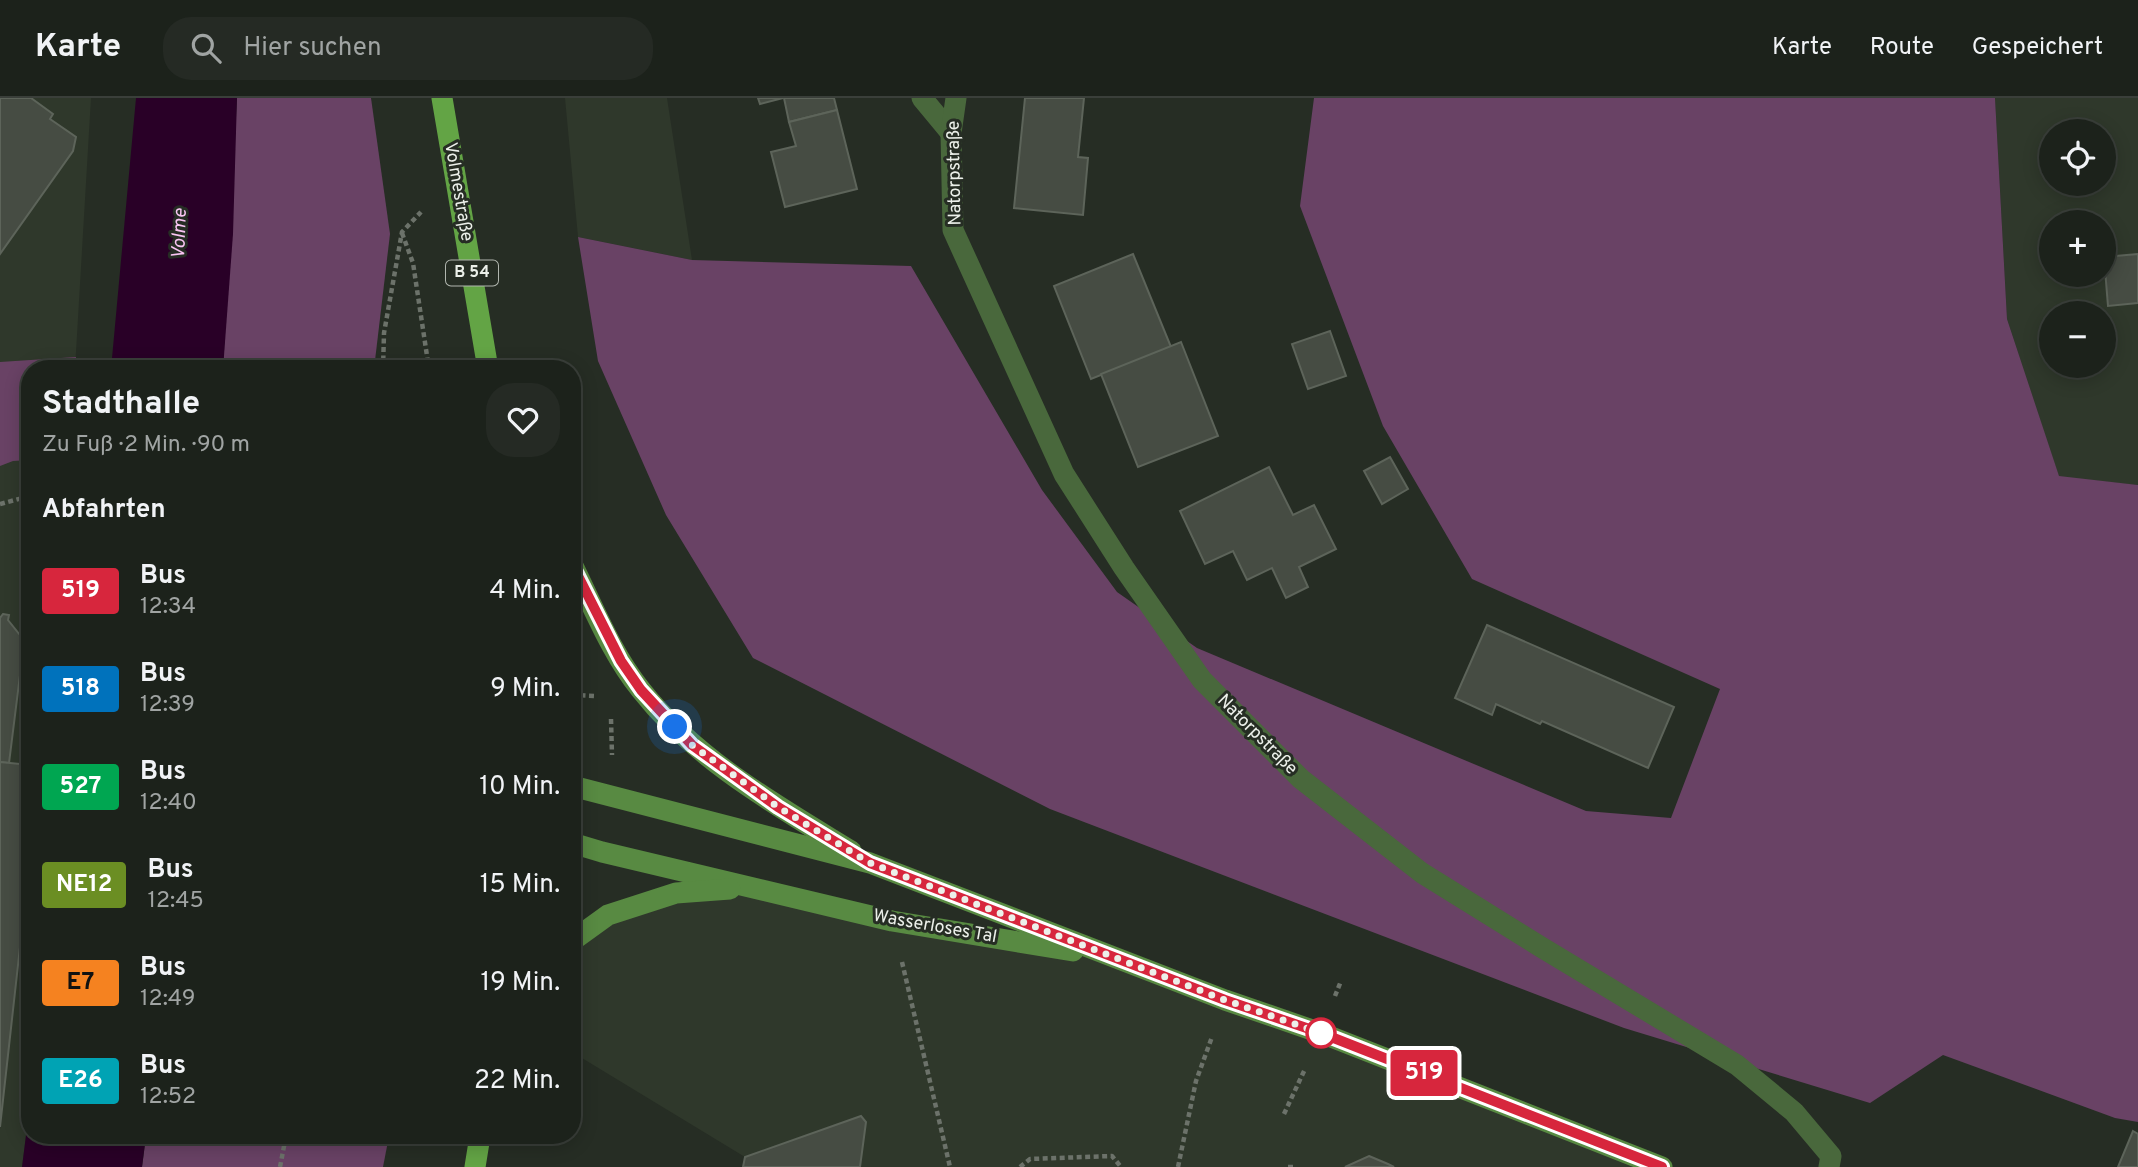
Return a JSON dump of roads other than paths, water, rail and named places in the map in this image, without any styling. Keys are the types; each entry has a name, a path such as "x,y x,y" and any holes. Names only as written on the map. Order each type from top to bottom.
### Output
{"main road":[{"name":"Volmestraße","path":"442,98 486,360"},
{"name":"Wasserloses Tal","path":"581,582 627,671 692,745 778,807 870,863"},
{"name":"Wasserloses Tal","path":"581,788 870,863 1225,1000 1321,1033 1662,1167"},
{"name":"Wasserloses Tal","path":"581,845 892,921 1120,958"},
{"name":"Wasserloses Tal","path":"581,934 608,915 676,893 751,887"},
{"path":"475,1167 479,1144"}],"street":[{"path":"922,98 951,133"},
{"name":"Natorpstraße","path":"956,98 951,133 953,230 1064,474 1124,568 1202,680 1301,779 1422,873 1737,1065 1794,1112 1831,1156 1829,1167"}],"water":[{"name":"Volme","path":"136,98 237,98 233,234 224,360 112,360"},
{"path":"25,1144 145,1144 142,1167 22,1167"}]}
